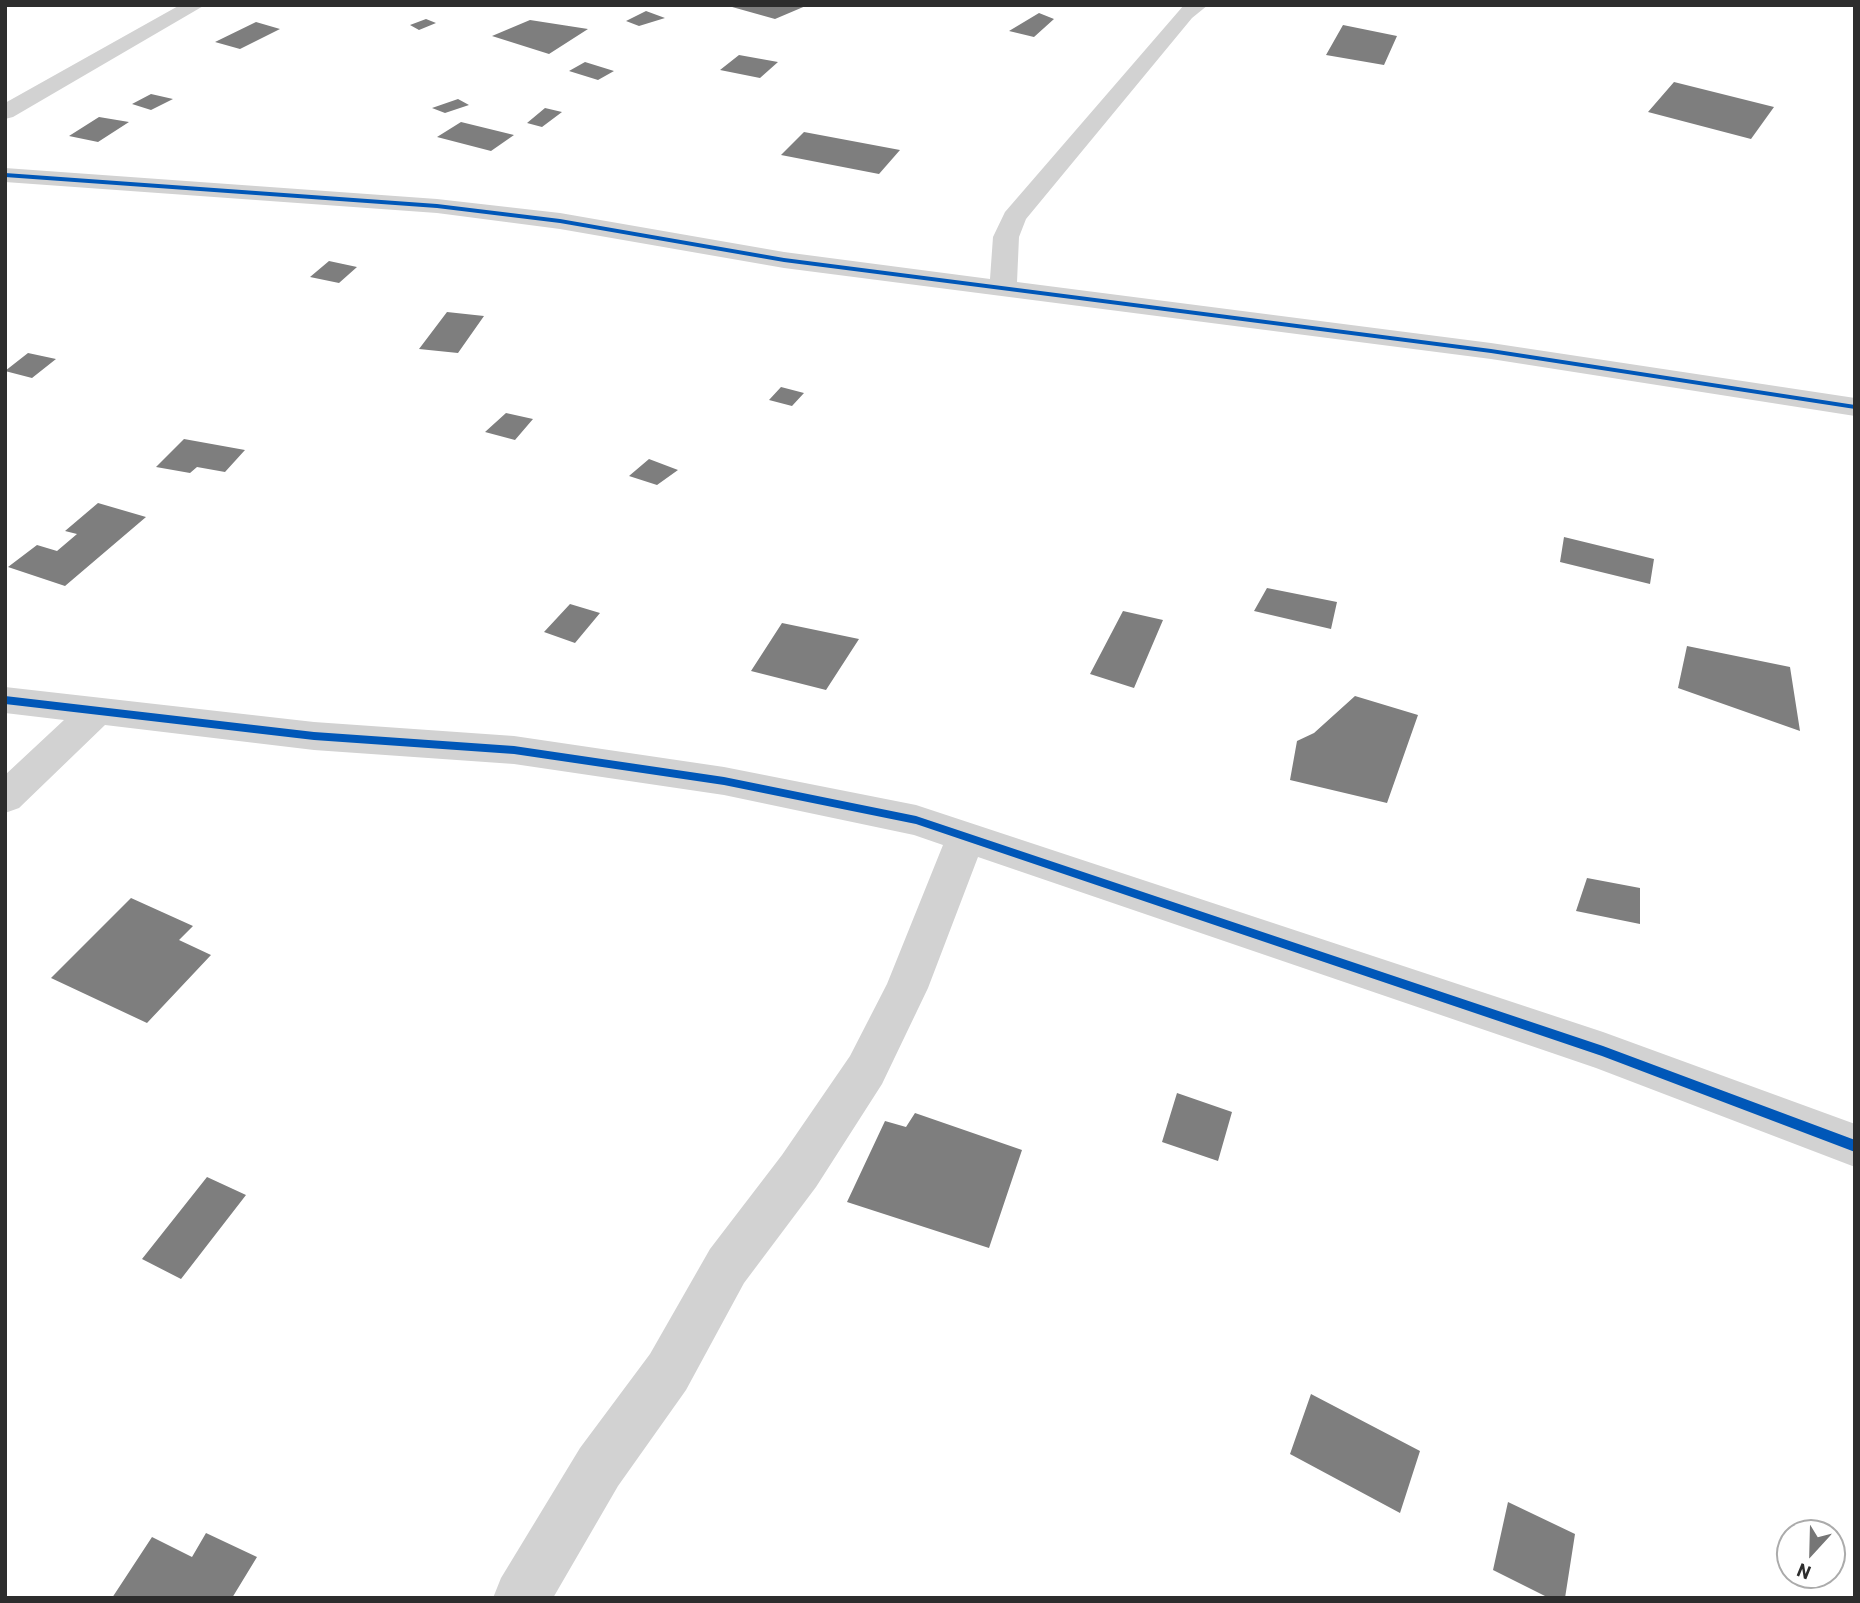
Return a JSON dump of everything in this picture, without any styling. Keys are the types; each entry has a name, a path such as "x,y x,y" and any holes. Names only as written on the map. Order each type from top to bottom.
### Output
{"street":[{"path":"5,112 195,5"},
{"path":"1003,289 1006,237 1014,216 1185,14 1198,5"},
{"path":"5,175 437,206 560,221 784,260 1492,351 1855,407"},
{"path":"5,700 314,736 514,750 724,781 916,820 1590,1047 1855,1146"},
{"path":"5,798 96,712"},
{"path":"521,1598 599,1466 668,1372 727,1266 799,1171 866,1070 907,988 966,836"}],"building":[{"path":"725,5 808,5 775,19"},
{"path":"646,11 665,18 639,26 626,21"},
{"path":"1039,13 1054,19 1034,37 1009,31"},
{"path":"426,19 436,23 419,30 410,25"},
{"path":"530,20 588,29 549,54 492,36"},
{"path":"256,22 280,29 240,49 215,42"},
{"path":"1343,25 1397,36 1384,65 1326,55"},
{"path":"739,55 778,62 760,78 720,70"},
{"path":"585,62 614,71 598,80 569,71"},
{"path":"1674,82 1774,107 1751,139 1648,112"},
{"path":"151,94 173,99 151,110 132,104"},
{"path":"458,99 469,105 445,113 432,108"},
{"path":"545,108 562,112 542,127 527,123"},
{"path":"99,117 129,122 98,142 69,136"},
{"path":"461,122 514,135 491,151 437,137"},
{"path":"804,132 900,150 879,174 781,155"},
{"path":"329,261 357,267 339,283 310,277"},
{"path":"447,312 484,316 458,353 419,349"},
{"path":"28,353 56,359 32,378 5,371"},
{"path":"781,387 804,393 792,406 769,400"},
{"path":"506,413 533,419 515,440 485,432"},
{"path":"184,439 245,450 225,472 197,467 190,473 156,467"},
{"path":"649,459 678,470 657,485 629,476"},
{"path":"98,503 146,517 65,586 8,567 37,545 57,551 77,534 65,531"},
{"path":"1564,537 1654,559 1650,584 1560,562"},
{"path":"1267,588 1337,602 1331,629 1254,611"},
{"path":"570,604 600,613 575,643 544,632"},
{"path":"1123,611 1163,620 1134,688 1090,674"},
{"path":"782,623 859,639 826,690 751,671"},
{"path":"1687,646 1790,667 1800,731 1678,688"},
{"path":"1355,696 1418,715 1387,803 1290,780 1297,741 1314,733"},
{"path":"1587,878 1640,888 1640,924 1576,911"},
{"path":"131,898 193,926 179,940 211,955 147,1023 51,978"},
{"path":"1177,1093 1232,1112 1218,1161 1162,1142"},
{"path":"915,1113 1022,1150 989,1248 847,1202 885,1121 906,1127"},
{"path":"207,1177 246,1195 181,1279 142,1259"},
{"path":"1311,1394 1420,1451 1400,1513 1290,1454"},
{"path":"1508,1502 1575,1534 1565,1598 1549,1598 1493,1570"},
{"path":"206,1533 257,1557 232,1598 112,1598 152,1537 192,1557"}],"cycle path":[{"path":"5,175 437,206 560,221 784,260 1491,351 1855,407"},
{"path":"5,700 314,736 514,750 724,781 916,820 1603,1051 1855,1146"}]}
